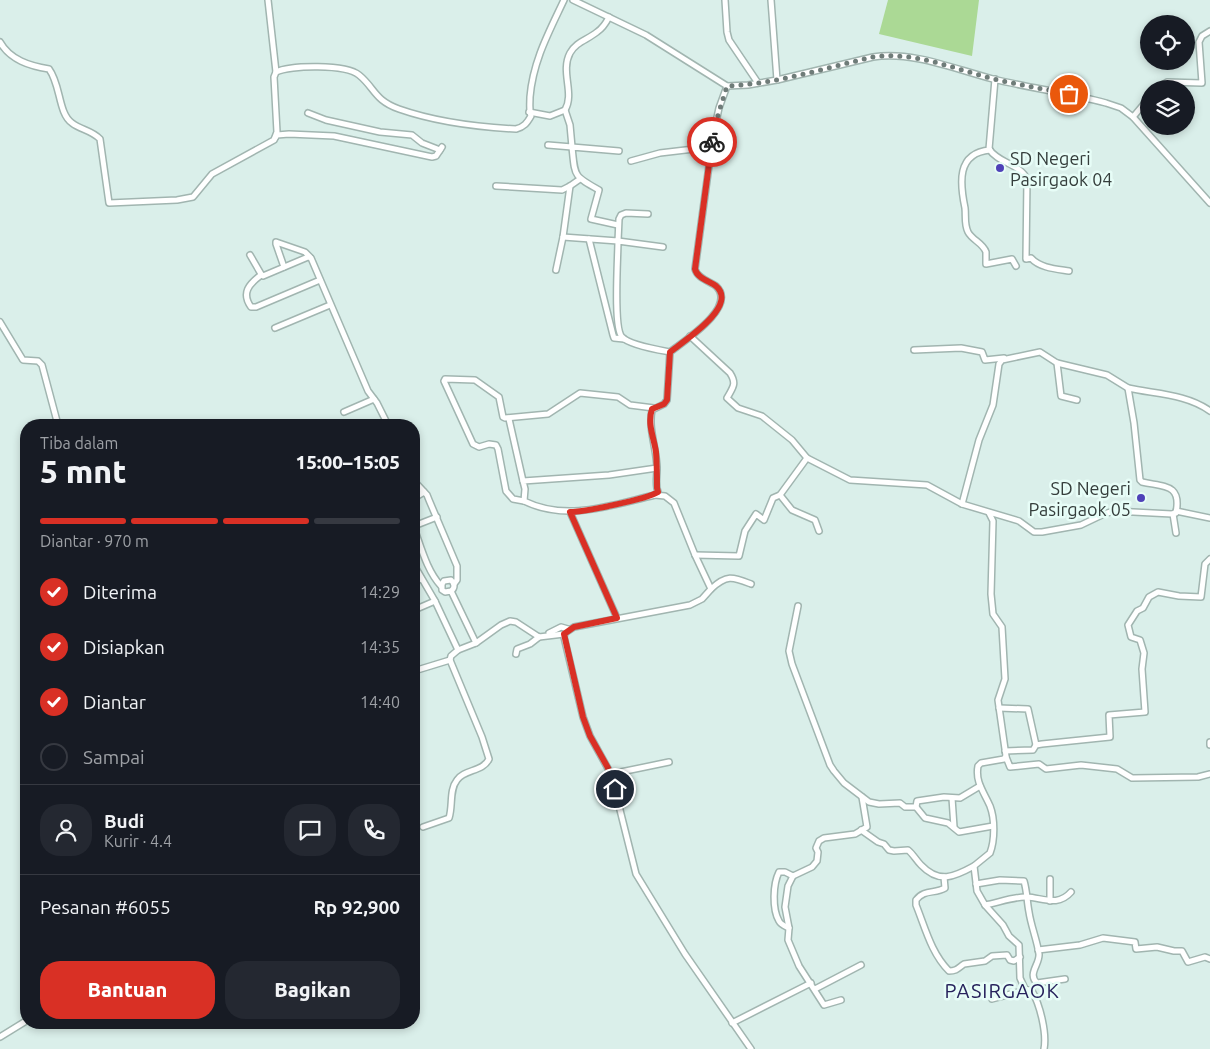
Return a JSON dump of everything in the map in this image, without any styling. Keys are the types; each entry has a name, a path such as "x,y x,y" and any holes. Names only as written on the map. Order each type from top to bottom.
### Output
{"street":[{"path":"268,0 276,72 274,80 275,138"},
{"path":"276,72 303,66 356,73 380,99 392,106 428,117 468,125 519,128 527,124 531,116 529,112 536,62 564,0"},
{"path":"573,0 646,35 727,86 777,80 873,57 886,56 917,58 995,79 1106,103 1121,108 1132,117 1210,203"},
{"path":"725,0 729,40 758,83"},
{"path":"771,0 777,80"},
{"path":"610,17 603,28 575,46 568,55 566,81 569,98 565,110 570,124 574,169 580,179 599,190 591,220 618,225"},
{"path":"1195,83 1202,83 1199,42 1202,36 1210,31"},
{"path":"0,42 4,50 16,59 31,66 49,69 58,84 61,107 72,123 93,132 100,138 109,203 177,200 193,197 212,174 268,145 277,135 334,136 373,146 393,148 425,157 436,156 441,148 422,143 412,135 380,132 326,120 308,113"},
{"path":"995,79 990,150 998,158 1027,177 1026,259 1031,258 1034,262 1049,268 1069,271"},
{"path":"655,495 658,492 657,468 650,423 651,411 664,404 667,400 670,352 711,318 718,309 722,299 718,288 697,274 696,271 711,147 727,86"},
{"path":"1132,117 1140,108"},
{"path":"529,112 550,116 565,110"},
{"path":"548,146 620,151"},
{"path":"631,161 660,153 711,147"},
{"path":"990,150 977,153 964,164 962,197 968,232 984,248 986,264 1012,259 1016,266"},
{"path":"496,186 558,190 570,186 580,179"},
{"path":"556,270 564,237 570,186"},
{"path":"624,339 619,332 617,307 619,218 624,213 648,214"},
{"path":"564,237 663,247"},
{"path":"589,239 614,338 670,352"},
{"path":"284,267 276,242 305,252 310,257 368,392 382,411 384,419"},
{"path":"250,255 261,275"},
{"path":"310,257 264,276 261,275 249,284 246,289 247,300 252,308 320,280"},
{"path":"275,328 330,305"},
{"path":"0,322 23,360 38,361 42,365 56,419"},
{"path":"690,336 730,373 734,380 734,386 727,398 738,408 762,416 792,440 807,458 850,480 924,485 944,493 962,504 1019,521 1030,530 1038,533 1084,524 1114,511 1175,512 1210,518"},
{"path":"914,350 961,348 982,352 985,360 1038,352 1057,363 1107,375 1128,388 1181,399 1202,406 1210,412"},
{"path":"962,504 979,440 992,410 999,364 1007,358"},
{"path":"1057,363 1060,396 1077,400"},
{"path":"655,408 630,405 618,397 580,393 548,414 509,419 504,417 498,397 476,381 444,379 473,444 479,447 489,444 496,445 506,491 513,499 570,512 589,510 655,495 665,496 674,502 711,589"},
{"path":"1128,388 1140,480 1171,488 1175,495 1176,534"},
{"path":"344,412 374,399"},
{"path":"509,419 525,489 524,501"},
{"path":"695,555 739,556 745,531 756,514 764,520 773,498 780,496 807,458"},
{"path":"523,481 609,475 657,468"},
{"path":"420,488 437,517 457,566 457,580 451,592"},
{"path":"420,494 424,492"},
{"path":"780,496 792,510 814,520 819,531"},
{"path":"570,512 617,618"},
{"path":"989,513 993,521 991,594 994,614 1002,627 1004,660 1005,682 998,698 1006,754 1010,767 1039,764 1046,769 1081,765 1117,769 1132,778 1198,777 1210,774"},
{"path":"420,524 437,517"},
{"path":"420,543 435,580 444,591 451,592"},
{"path":"1006,754 1032,750 1036,745 1110,738 1109,714 1145,712 1142,669 1144,653 1140,640 1131,637 1128,626 1137,611 1143,608 1149,596 1158,592 1179,596 1201,597 1206,564 1210,559"},
{"path":"421,578 435,601 458,650"},
{"path":"423,827 449,818 456,780 463,774 481,767 489,759 482,737 450,660 451,656 458,650 476,642 510,621 516,622 541,636 564,634 568,629 574,627 690,605 702,599 718,582 728,578 736,578 751,584"},
{"path":"441,586 446,580 451,580 454,584"},
{"path":"451,592 476,642"},
{"path":"420,607 435,601"},
{"path":"798,606 789,651 830,765 844,782 872,803 900,803 905,807 916,807"},
{"path":"516,654 516,649 530,644 541,636 561,627 568,629"},
{"path":"564,634 583,717 590,736 611,774 636,874 685,954 751,1049"},
{"path":"420,669 450,660"},
{"path":"999,708 1028,709 1036,745"},
{"path":"861,830 884,844 888,850 908,850 927,870 944,878 956,876 974,866 990,853 993,826 990,807 977,778 979,764 1004,760 1006,754"},
{"path":"611,774 669,762"},
{"path":"980,786 960,798 944,797 917,801 916,807 925,818 948,823 958,832 962,833 993,826"},
{"path":"841,1000 824,1005 799,966 788,942 789,928 785,907 788,886 794,876 812,867 818,858 816,848 819,841 824,838 855,834 867,827 862,807 862,797"},
{"path":"952,798 954,827"},
{"path":"974,866 979,895 985,905 1002,923 1008,936 1018,943 1020,948 1020,978 1026,990"},
{"path":"789,928 782,925 778,920 775,907 776,886 779,872 785,872 794,876"},
{"path":"944,878 944,888 942,890 923,893 916,900 916,905 929,940 943,965 949,970 954,971 964,964 986,962 990,956 1007,955 1010,960 1014,961 1020,957"},
{"path":"1050,879 1050,901"},
{"path":"976,884 1000,880 1023,881 1039,955 1033,973 1034,980 1037,983 1065,979"},
{"path":"985,905 1027,897 1050,901 1060,900 1071,892"},
{"path":"1038,950 1080,945 1104,938 1135,942 1136,949 1157,946 1174,951 1182,951 1188,962 1206,957 1210,959"},
{"path":"815,989 861,965"},
{"path":"732,1023 811,983"},
{"path":"992,999 1026,990 1032,991 1045,1033 1044,1049"},
{"path":"0,1036 20,1024"}],"green space":[{"path":"888,0 979,0 972,56 879,34"}],"way so far":[{"path":"712,142 721,101 727,86 748,85 777,80 873,57 917,58 995,79 1069,94"}],"place":[{"name":"SD Negeri Pasirgaok 04","path":"1000,168"},
{"name":"SD Negeri Pasirgaok 05","path":"1141,498"}],"district":[{"name":"PASIRGAOK","path":"1002,990"}],"route":[{"path":"615,789 605,761 587,730 564,634 568,629 574,627 617,618 570,512 589,510 655,495 658,492 656,452 650,417 652,409 664,404 667,400 670,352 699,330 711,318 721,304 722,299 718,288 697,274 695,269 712,142"}]}
